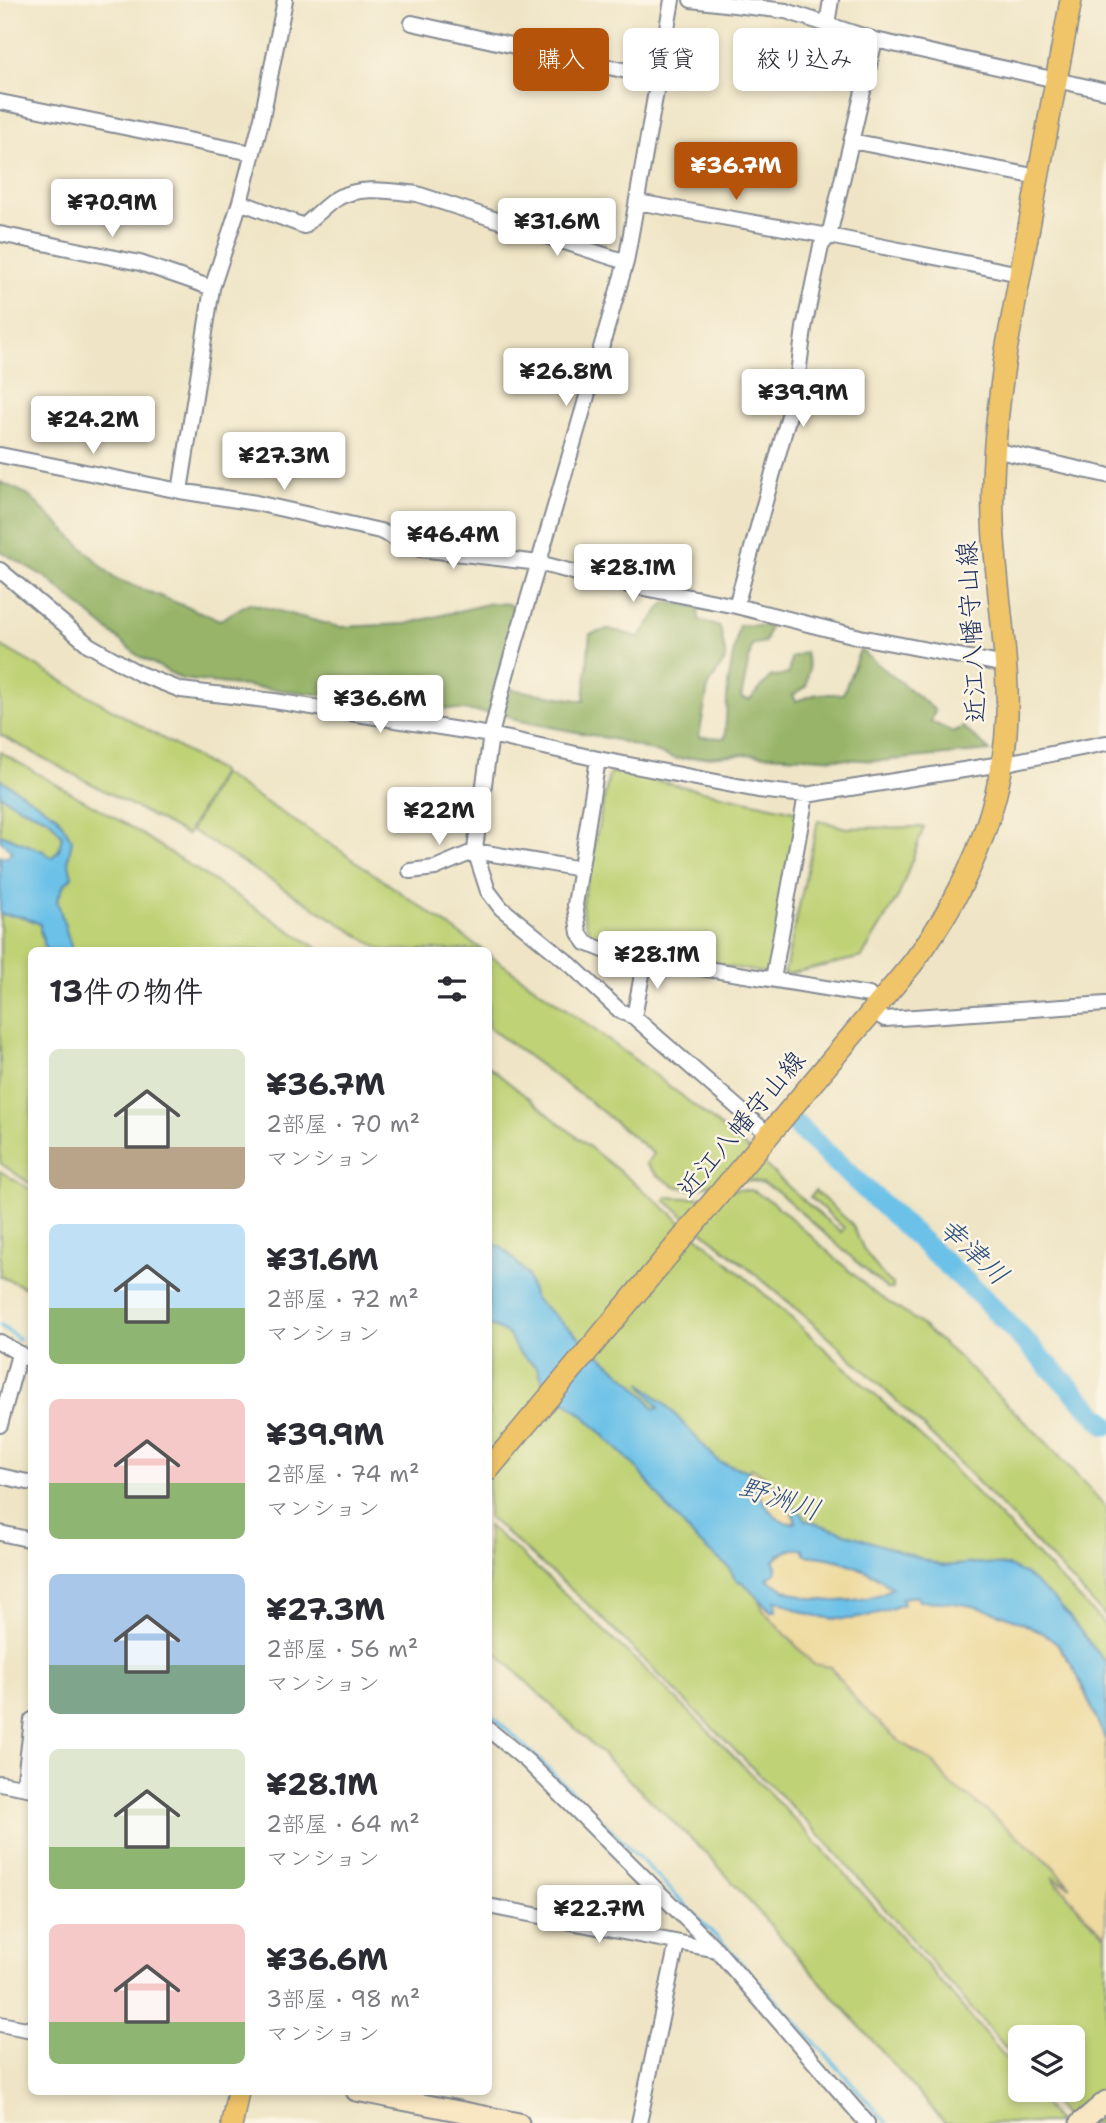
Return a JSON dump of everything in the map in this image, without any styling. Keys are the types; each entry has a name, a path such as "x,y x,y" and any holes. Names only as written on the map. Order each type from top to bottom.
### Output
{"main road":[{"name":"近江八幡守山線","path":"492,1464 808,1088 871,1003 925,946 951,906 981,843 1001,764 1007,708 1006,665 993,522 994,450 1001,386 1020,274 1071,0"},
{"path":"232,2123 237,2095"}],"street":[{"path":"180,491 212,288 240,202 262,118 285,0"},
{"path":"667,28 672,0"},
{"path":"691,0 786,11 839,28"},
{"path":"827,24 831,0"},
{"path":"412,23 623,70"},
{"path":"877,40 1106,91"},
{"path":"657,91 626,262 491,735 475,852 488,891 501,908 571,965 620,1011 634,1017 769,1135"},
{"path":"736,606 796,390 804,328 821,246 829,236 863,91"},
{"path":"0,102 253,153"},
{"path":"852,141 1038,177"},
{"path":"240,202 304,226 335,200 351,193 389,190 416,194 626,262"},
{"path":"636,202 829,236 1020,274"},
{"path":"0,234 140,262 212,288"},
{"path":"994,450 1106,475"},
{"path":"0,455 180,491 256,503 380,531 420,549 539,563 603,580 736,606 860,637 1006,665"},
{"path":"0,570 89,645 140,674 181,690 274,701 491,735 758,790 806,795 1001,764 1106,743"},
{"path":"598,759 575,905 579,933 586,943 606,951 773,979 871,1003 885,1019 1106,1004"},
{"path":"773,979 806,795"},
{"path":"410,871 435,868 475,852 581,869"},
{"path":"634,1017 645,959"},
{"path":"0,1342 25,1357 0,1425"},
{"path":"0,1476 28,1482"},
{"path":"0,1533 28,1539"},
{"path":"492,1732 527,1761 717,1950 867,2123"},
{"path":"0,1783 28,1788"},
{"path":"492,1907 717,1950"},
{"path":"639,2123 677,1943"},
{"path":"0,2024 28,2029"},
{"path":"376,2095 519,2123"},
{"path":"1080,2123 1106,2101"}],"green space":[{"path":"0,482 27,494 114,578 220,620 249,603 339,627 406,624 491,603 509,604 516,614 488,713 182,679 137,655 47,578 0,551"},
{"path":"665,602 698,607 699,620 720,627 726,658 708,687 699,737 725,738 728,683 739,625 770,626 765,642 752,645 741,698 750,700 770,677 789,674 791,658 805,652 809,668 806,687 793,695 796,701 817,694 843,694 860,650 935,710 931,722 953,732 963,727 990,751 880,761 746,754 677,759 617,740 515,720 502,712 511,689 584,701 590,634 609,629 639,637"},
{"path":"0,645 221,772 187,835 0,735"},
{"path":"0,752 129,826 315,947 71,947 57,900 64,885 72,877 68,860 72,840 57,816 0,779"},
{"path":"616,772 799,812 772,969 766,973 604,946 591,933 582,905 609,775"},
{"path":"222,774 341,851 479,947 377,947 191,830"},
{"path":"0,795 49,819 62,836 59,850 52,858 43,851 0,834"},
{"path":"818,820 846,828 924,827 899,895 862,957 784,975"},
{"path":"0,914 24,917 41,924 45,947 28,947 28,1182 0,1163"},
{"path":"492,957 683,1096 841,1232 844,1228 810,1197 815,1191 852,1224 864,1250 884,1277 893,1284 893,1289 887,1289 777,1191 762,1183 748,1180 708,1185 692,1190 675,1186 657,1175 646,1164 654,1154 589,1101 492,1030"},
{"path":"492,1069 658,1202 777,1305 934,1449 1106,1626 1106,1663 1057,1602 978,1563 943,1566 805,1520 769,1479 751,1468 748,1471 719,1462 664,1403 645,1388 660,1408 654,1409 646,1397 534,1298 527,1274 505,1250 492,1242"},
{"path":"0,1171 28,1188 28,1289 0,1276"},
{"path":"737,1189 754,1191 775,1204 873,1292 917,1321 1045,1441 1106,1507 1106,1617 997,1502 847,1354 665,1200 667,1197 703,1197"},
{"path":"492,1326 509,1335 517,1351 537,1367 546,1387 583,1415 638,1469 697,1541 728,1567 736,1580 744,1583 759,1600 763,1610 831,1667 859,1704 899,1741 934,1763 951,1785 1050,1863 1074,1891 1053,1878 1087,1918 1106,1935 1106,2123 1071,2123 1053,2102 1085,2102 1085,2025 1008,2025 1008,2050 824,1839 592,1608 492,1520"},
{"path":"492,1529 626,1651 730,1752 878,1911 1008,2061 1008,2102 1042,2102 1059,2123 945,2123 712,1859 492,1649"}],"sand":[{"path":"751,1468 779,1491 796,1522 785,1524 773,1514 755,1486 748,1471"},
{"path":"802,1548 805,1555 829,1558 862,1569 892,1588 862,1599 828,1601 794,1593 767,1578 776,1573 773,1562 776,1559 789,1550"},
{"path":"917,1596 919,1601 946,1601 980,1607 1016,1619 1053,1639 1074,1668 1106,1741 1106,1935 1087,1918 1052,1877 1071,1887 1050,1863 951,1785 934,1763 899,1741 859,1704 831,1667 813,1664 763,1610 759,1600 771,1611 774,1600 797,1610"}],"water":[{"path":"0,779 57,816 72,840 68,860 72,877 64,885 57,900 71,947 45,947 40,924 24,917 0,914 0,856 6,857 12,852 0,840 0,834 43,851 52,858 59,850 62,836 49,819 0,795"},
{"path":"492,1242 505,1250 527,1274 534,1298 629,1380 654,1409 659,1408 640,1382 664,1403 719,1462 748,1471 766,1506 780,1520 796,1522 787,1502 806,1520 943,1566 978,1563 1009,1566 1025,1574 1057,1602 1106,1663 1106,1741 1076,1673 1061,1649 1046,1635 1006,1616 964,1605 919,1601 917,1596 902,1598 903,1604 852,1619 815,1615 775,1600 776,1611 771,1611 744,1583 736,1580 728,1567 697,1541 638,1469 583,1415 546,1387 537,1367 517,1351 509,1335 492,1326","holes":["791,1549 802,1549 805,1555 829,1558 862,1569 892,1588 863,1599 828,1601 794,1593 767,1578 776,1573 773,1562 780,1554"]}],"waterway":[{"name":"幸津川","path":"796,1125 980,1295 1106,1425"},
{"path":"0,1325 19,1339"},
{"path":"492,1716 693,1912 887,2123"}],"water label":[{"name":"野洲川","path":"780,1498"}]}
